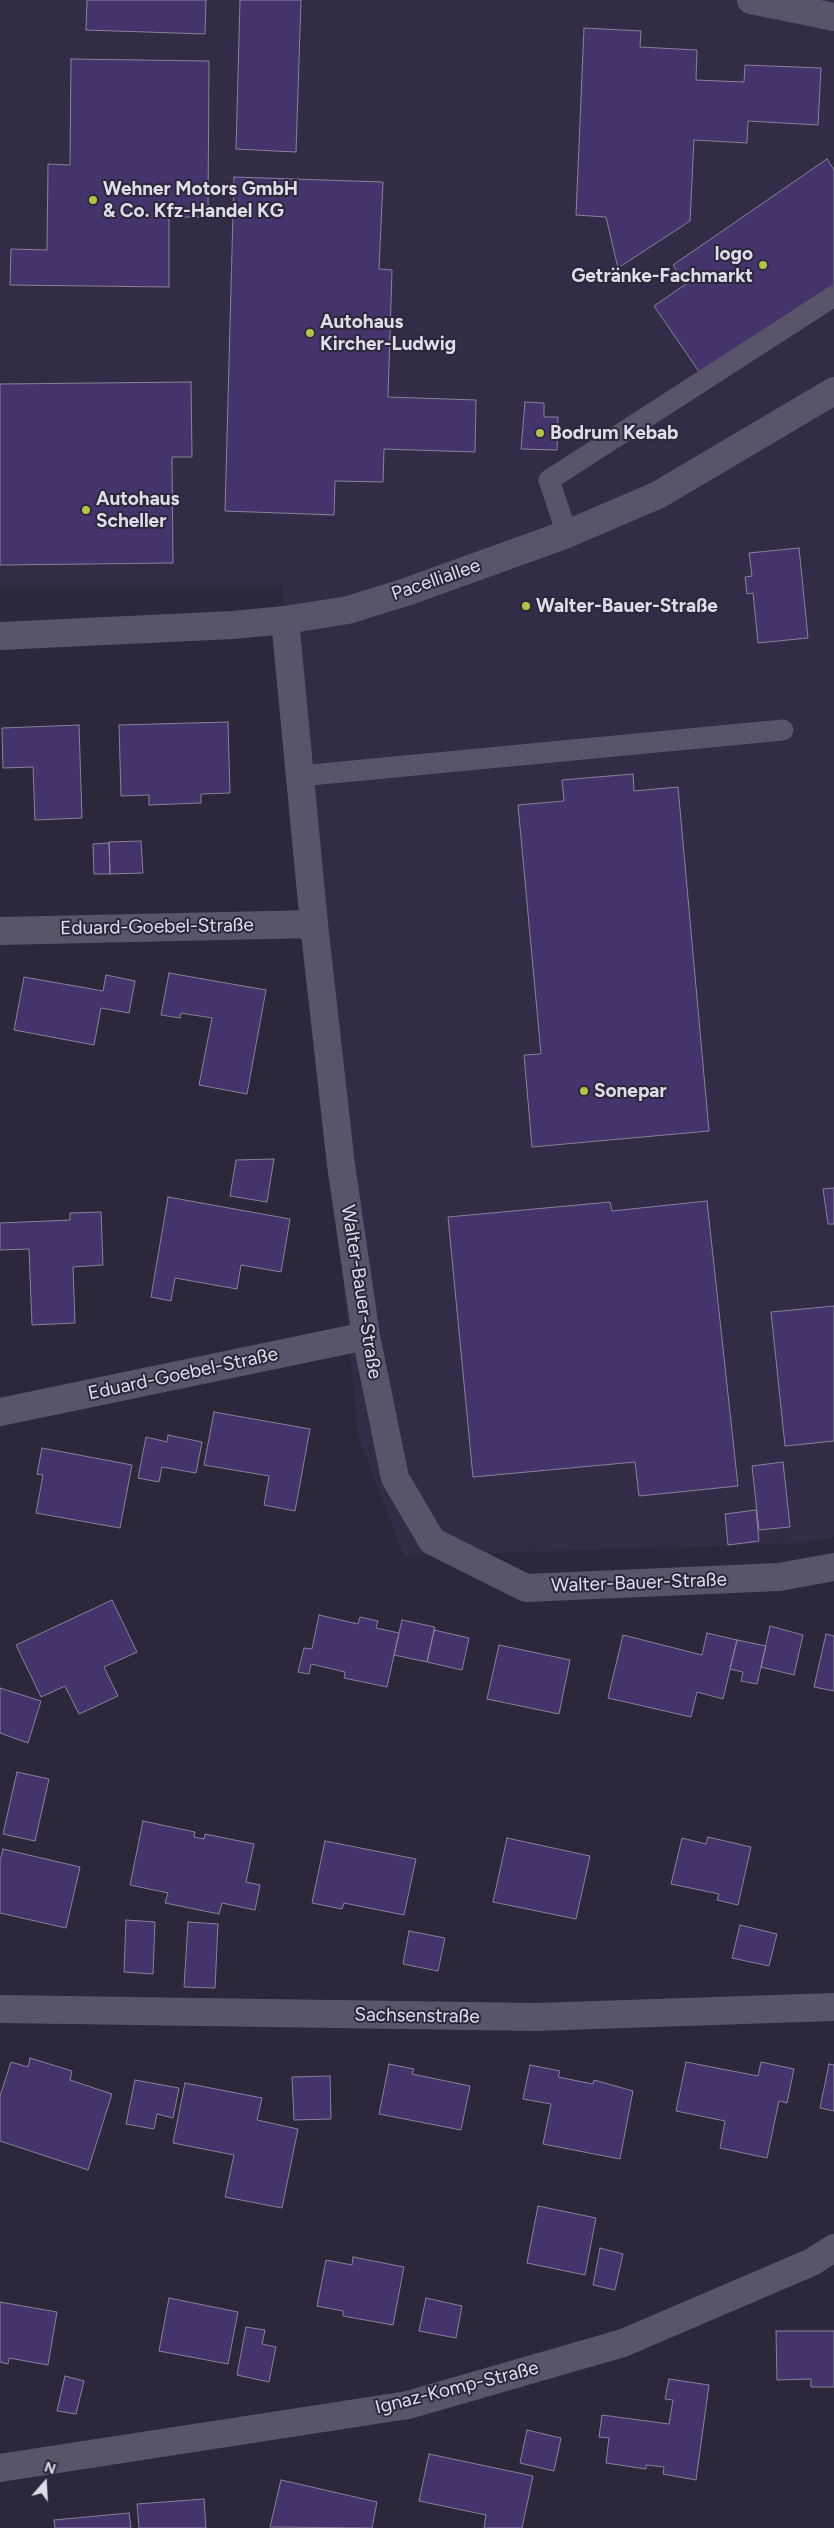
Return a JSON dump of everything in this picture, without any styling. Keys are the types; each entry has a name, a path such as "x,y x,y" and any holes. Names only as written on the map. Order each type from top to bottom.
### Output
{"street":[{"path":"751,0 834,17"},
{"name":"Pacelliallee","path":"0,636 233,625 285,620 348,610 406,592 567,534 658,496 834,392"},
{"name":"Walter-Bauer-Straße","path":"285,620 314,924 341,1165 366,1336 395,1478 404,1494 432,1541 526,1588 779,1577 834,1567"},
{"name":"Eduard-Goebel-Straße","path":"0,930 314,924"},
{"name":"Eduard-Goebel-Straße","path":"0,1412 366,1336"},
{"name":"Sachsenstraße","path":"0,2009 536,2017 834,2007"},
{"name":"Ignaz-Komp-Straße","path":"0,2468 408,2405 623,2343 812,2262 834,2248"}],"lane":[{"path":"567,534 549,480 834,296"},
{"path":"300,776 783,730"}],"shaded area":[{"path":"0,0 834,0 834,1537 805,1543 404,1556 358,1436 321,1051 282,585 0,585"}],"building":[{"path":"87,0 206,0 205,34 86,30"},
{"path":"240,0 301,0 296,152 236,149"},
{"path":"584,28 641,31 640,47 697,50 696,80 744,82 745,65 821,68 818,125 748,121 747,143 694,140 690,221 618,268 606,217 576,215"},
{"path":"71,59 209,61 208,217 169,217 169,287 10,285 11,249 47,250 48,164 70,165"},
{"path":"827,159 834,170 834,286 702,376 654,306 686,284 673,265"},
{"name":"Autohaus Kircher-Ludwig","path":"234,177 383,182 379,269 392,270 388,397 476,400 475,452 384,449 383,482 335,481 334,515 225,511"},
{"name":"Autohaus Scheller","path":"191,382 192,457 172,457 173,563 0,565 0,384"},
{"name":"Bodrum Kebab","path":"525,402 544,403 544,417 558,417 557,450 521,449"},
{"path":"799,548 808,638 758,643 753,593 747,594 745,577 752,576 749,553"},
{"path":"228,722 230,793 201,794 201,803 149,805 149,795 121,796 119,725"},
{"path":"79,725 82,818 35,820 33,767 3,768 2,728"},
{"path":"633,774 634,791 678,787 709,1131 532,1147 524,1055 541,1054 518,805 564,801 562,780"},
{"path":"141,841 143,873 110,874 109,842"},
{"path":"109,843 110,874 94,874 93,844"},
{"path":"169,973 266,990 247,1094 199,1085 212,1018 181,1013 180,1018 161,1015"},
{"path":"106,975 135,981 129,1013 101,1008 94,1045 14,1030 24,977 103,991"},
{"path":"274,1159 267,1202 230,1196 236,1160"},
{"path":"834,1188 834,1224 828,1224 823,1189"},
{"path":"168,1197 290,1219 281,1272 241,1265 237,1289 175,1278 171,1301 151,1297"},
{"path":"707,1201 738,1486 639,1496 635,1462 473,1477 448,1217 610,1202 612,1211"},
{"path":"101,1212 103,1265 73,1267 75,1323 32,1325 29,1249 0,1250 0,1223 70,1220 70,1213"},
{"path":"834,1306 834,1441 785,1446 771,1312"},
{"path":"214,1412 310,1429 295,1511 264,1505 269,1476 204,1465"},
{"path":"168,1435 202,1442 196,1473 162,1467 159,1482 138,1478 146,1437 167,1442"},
{"path":"42,1448 132,1465 120,1528 36,1513 43,1475 37,1474"},
{"path":"783,1462 790,1527 759,1530 752,1466"},
{"path":"756,1510 759,1541 728,1545 725,1514"},
{"path":"112,1600 137,1652 104,1667 118,1696 79,1714 65,1686 41,1697 16,1645"},
{"path":"319,1615 358,1624 360,1617 378,1621 376,1628 399,1633 387,1687 344,1678 345,1672 311,1664 309,1674 298,1672 304,1648 312,1649"},
{"path":"402,1620 435,1627 427,1662 394,1655"},
{"path":"770,1626 803,1635 794,1675 761,1667"},
{"path":"434,1630 469,1638 462,1670 427,1662"},
{"path":"707,1633 737,1640 723,1699 697,1692 691,1717 608,1698 623,1635 702,1655"},
{"path":"826,1634 834,1636 834,1691 814,1687"},
{"path":"737,1640 766,1646 757,1684 741,1681 743,1672 730,1669"},
{"path":"499,1645 570,1660 559,1714 487,1699"},
{"path":"0,1688 41,1701 28,1743 0,1733"},
{"path":"17,1772 49,1779 35,1841 3,1834"},
{"path":"143,1821 195,1832 194,1837 204,1839 205,1834 254,1844 246,1882 260,1885 255,1910 222,1903 219,1914 165,1903 168,1893 130,1885"},
{"path":"708,1837 751,1847 738,1905 717,1900 719,1894 671,1884 682,1838 706,1844"},
{"path":"507,1838 590,1856 576,1919 493,1902"},
{"path":"325,1841 416,1859 404,1915 344,1903 342,1909 312,1903"},
{"path":"3,1849 80,1867 66,1928 0,1913 0,1861"},
{"path":"126,1920 155,1922 153,1974 124,1972"},
{"path":"188,1922 218,1924 215,1988 184,1987"},
{"path":"740,1925 777,1934 769,1966 732,1958"},
{"path":"409,1931 445,1938 438,1971 403,1964"},
{"path":"30,2058 72,2071 70,2080 112,2094 88,2170 0,2141 0,2096 11,2062 28,2067"},
{"path":"686,2062 758,2076 761,2062 794,2069 787,2103 779,2101 767,2158 720,2148 725,2121 676,2111"},
{"path":"389,2064 414,2069 412,2074 470,2086 461,2130 379,2114"},
{"path":"829,2064 834,2065 834,2111 820,2108"},
{"path":"530,2065 560,2071 558,2077 593,2084 594,2080 633,2091 620,2159 543,2144 551,2104 523,2099"},
{"path":"330,2076 331,2119 294,2120 292,2077"},
{"path":"135,2080 179,2088 173,2118 157,2114 154,2129 126,2124"},
{"path":"185,2083 262,2098 257,2120 298,2129 282,2208 225,2197 234,2155 173,2143"},
{"path":"538,2206 596,2218 585,2275 527,2263"},
{"path":"600,2248 623,2254 615,2290 593,2285"},
{"path":"353,2257 404,2267 393,2325 343,2316 343,2311 317,2306 326,2260 352,2265"},
{"path":"169,2298 238,2312 228,2364 159,2351"},
{"path":"426,2298 462,2306 456,2338 419,2331"},
{"path":"0,2302 57,2312 48,2365 9,2358 8,2364 0,2362"},
{"path":"246,2327 265,2330 262,2344 276,2347 269,2382 237,2375"},
{"path":"776,2331 834,2331 834,2387 811,2387 811,2379 777,2380"},
{"path":"65,2376 84,2381 76,2414 57,2411"},
{"path":"669,2379 709,2385 696,2480 663,2474 664,2467 646,2465 646,2469 606,2463 609,2438 599,2437 602,2415 669,2424 673,2400 665,2399"},
{"path":"527,2430 561,2438 554,2471 520,2463"},
{"path":"429,2454 533,2476 522,2528 484,2528 486,2515 419,2501"},
{"path":"281,2480 377,2502 372,2528 270,2527"},
{"path":"204,2499 206,2528 139,2528 137,2504"},
{"path":"129,2513 131,2528 55,2528 54,2520"}],"place":[{"name":"Wehner Motors GmbH & Co. Kfz-Handel KG","path":"93,200"},
{"name":"logo Getränke-Fachmarkt","path":"763,265"},
{"name":"Autohaus Kircher-Ludwig","path":"310,333"},
{"name":"Bodrum Kebab","path":"540,433"},
{"name":"Autohaus Scheller","path":"86,510"},
{"name":"Walter-Bauer-Straße","path":"526,606"},
{"name":"Sonepar","path":"584,1091"}]}
